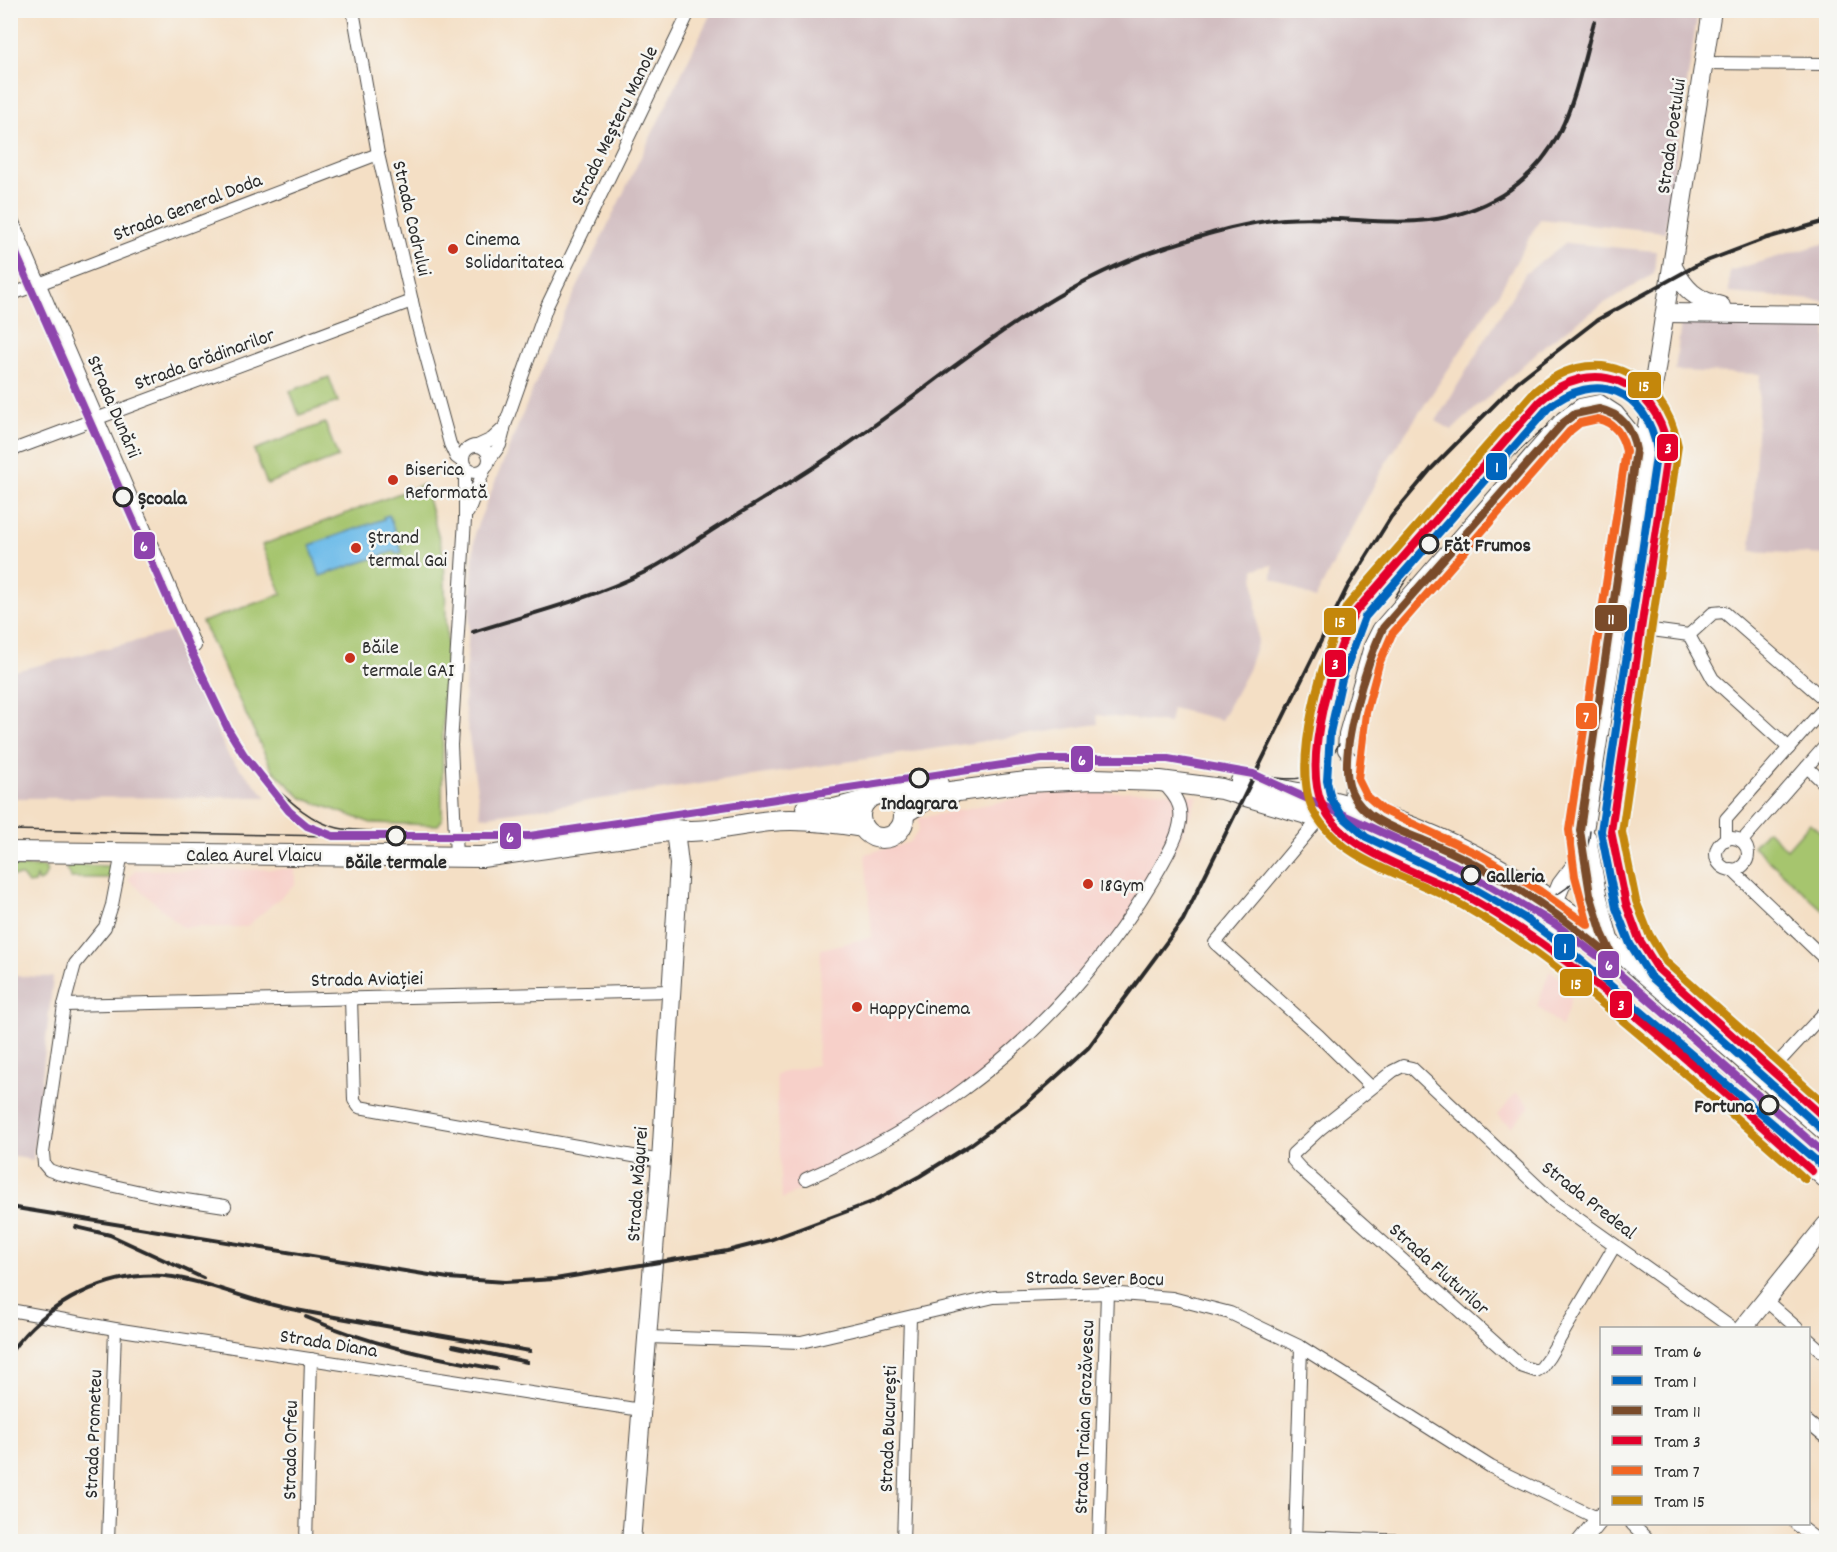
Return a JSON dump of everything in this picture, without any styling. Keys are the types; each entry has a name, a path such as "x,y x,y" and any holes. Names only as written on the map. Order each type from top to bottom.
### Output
{"main road":[{"name":"Calea Aurel Vlaicu","path":"675,830 682,822 748,810 785,807 835,809 865,801 875,795 892,796 958,779 992,773 1043,769 1127,767 1202,772 1351,807 1389,818 1446,841 1554,902 1610,943 1827,1131"},
{"name":"Calea Aurel Vlaicu","path":"10,852 497,856 675,830 693,832 782,820 862,827 875,837 887,837 900,828 904,813 936,795 967,789 1056,780 1160,781 1203,786 1244,794 1320,818 1456,879 1526,923 1560,950 1827,1178"},
{"path":"892,796 900,803 904,813"},
{"path":"862,827 860,813 865,801"}],"street":[{"name":"Strada Codrului","path":"353,10 378,154 412,301 453,452 464,464"},
{"name":"Strada Meșteru Manole","path":"465,519 487,465 500,445 547,306 690,10"},
{"name":"Strada Poetului","path":"1585,824 1712,10"},
{"path":"1703,63 1827,64"},
{"name":"Strada General Doda","path":"10,295 378,154"},
{"name":"Strada Dunării","path":"10,215 195,646"},
{"path":"1673,267 1686,288 1699,299 1749,313"},
{"name":"Strada Grădinarilor","path":"10,451 412,301"},
{"path":"1666,313 1827,315"},
{"path":"1351,807 1350,758 1345,754 1344,744 1370,646 1379,628 1562,418 1585,403 1600,401 1617,412 1643,444"},
{"path":"456,857 451,745 465,519 465,452 492,439 504,428"},
{"path":"448,431 486,450 487,465 472,472 464,464"},
{"path":"1689,635 1713,613 1724,612 1827,701"},
{"path":"1615,625 1689,635"},
{"path":"1689,635 1713,679 1789,748"},
{"path":"1726,840 1726,819 1827,706"},
{"path":"1742,842 1827,745"},
{"path":"1807,767 1827,785"},
{"path":"806,1179 876,1145 936,1109 992,1067 1052,1012 1086,975 1137,905 1176,835 1180,807 1170,790 1160,781"},
{"path":"1180,807 1203,786"},
{"path":"1320,818 1215,943 1319,1036 1371,1087"},
{"path":"1560,950 1555,932 1554,902 1561,885 1576,865 1585,824"},
{"path":"1585,824 1597,894 1610,943"},
{"name":"Strada Măgurei","path":"631,1542 661,1161 679,864 675,830"},
{"path":"1731,869 1740,867 1747,859 1747,850 1742,842 1733,838 1726,840 1718,849 1717,858 1722,866 1731,869 1827,960"},
{"path":"122,853 105,927 75,964 64,1005 45,1132 44,1164 49,1170 159,1196 225,1206"},
{"name":"Strada Aviației","path":"64,1005 671,991"},
{"path":"351,998 354,1100 359,1107 661,1161"},
{"path":"1766,1077 1824,1013"},
{"name":"Strada Fluturilor","path":"1406,1066 1400,1067 1371,1087 1295,1151 1293,1158 1300,1168 1521,1366 1529,1370 1541,1368 1549,1358 1615,1245"},
{"name":"Strada Predeal","path":"1406,1066 1416,1071 1546,1194 1729,1327"},
{"path":"1745,1327 1827,1225"},
{"name":"Strada Sever Bocu","path":"647,1337 801,1342 910,1318 994,1296 1107,1293 1156,1295 1230,1313 1301,1347 1491,1467 1600,1517"},
{"name":"Strada Traian Grozăvescu","path":"1099,1542 1107,1293"},
{"path":"1765,1300 1795,1327"},
{"name":"Strada Diana","path":"10,1310 115,1329 641,1410"},
{"name":"Strada București","path":"903,1542 910,1318"},
{"name":"Strada Prometeu","path":"108,1542 115,1329"},
{"path":"1810,1340 1827,1355"},
{"path":"1301,1347 1295,1539 1443,1542"},
{"name":"Strada Orfeu","path":"306,1542 311,1359"},
{"path":"1810,1423 1827,1437"},
{"path":"1581,1542 1600,1517"},
{"path":"1633,1525 1650,1542"},
{"path":"1797,1525 1820,1542"}],"shaded area":[{"path":"712,10 1698,11 1665,232 1540,219 1496,298 1385,464 1315,599 1272,578 1273,565 1254,569 1258,641 1248,670 1221,720 1172,708 1169,723 1097,715 1098,724 481,817 464,704 475,531 559,325"},
{"path":"1565,243 1656,251 1654,274 1603,304 1545,345 1452,430 1436,421 1525,274"},
{"path":"1826,243 1826,301 1729,293 1729,271"},
{"path":"1681,322 1826,328 1826,555 1751,551 1760,374 1675,371"},
{"path":"172,632 229,757 267,797 11,798 11,672"},
{"path":"1158,791 1198,796 1175,850 1148,899 1119,942 1061,1011 990,1079 946,1110 887,1148 782,1199 776,1074 817,1065 821,949 872,937 865,854 910,842 919,830 919,818 1044,793"},
{"path":"295,869 295,885 246,927 182,927 128,879 135,870"},
{"path":"1550,970 1574,990 1562,1027 1537,1006"},
{"path":"10,976 53,977 33,1160 11,1156"},
{"path":"1516,1093 1530,1106 1511,1127 1497,1115"}],"green space":[{"path":"329,377 338,402 299,415 290,391"},
{"path":"325,423 338,457 267,484 254,450"},
{"name":"Ștrand termal Gai","path":"424,484 444,556 447,644 443,707 442,820 438,825 371,823 302,798 272,769 202,622 282,594 262,545"},
{"path":"1810,823 1826,837 1826,913 1753,846 1767,830 1787,849"},
{"path":"72,865 113,866 116,878 71,878 66,869"},
{"path":"11,866 45,867 47,872 43,880 38,882 36,877 34,883 28,884 22,876 11,876"}],"water":[{"name":"Ștrand termal Gai","path":"389,515 402,552 396,554 395,551 320,576 310,545 384,519 383,517"}],"tram line":[{"name":"6","path":"10,240 189,647 228,729 244,755 289,811 307,826 333,836 530,836 1042,759 1168,759 1253,774 1454,865 1555,924 1607,963 1826,1155"},
{"name":"15","path":"1805,1179 1614,1014 1531,949 1472,911 1441,894 1370,862 1339,842 1314,812 1307,792 1305,767 1312,708 1329,650 1347,606 1532,394 1554,377 1577,368 1600,366 1622,371 1641,382 1658,398 1670,420 1678,446 1622,832 1636,901 1649,934 1666,962 1826,1105"},
{"name":"3","path":"1812,1171 1689,1061 1559,956 1468,897 1366,849 1347,836 1332,821 1322,804 1317,785 1318,734 1330,679 1356,611 1540,401 1560,386 1581,379 1600,377 1619,381 1636,391 1650,406 1661,425 1668,448 1611,831 1626,904 1639,939 1658,969 1826,1119"},
{"name":"1","path":"1819,1163 1570,951 1523,917 1466,884 1366,837 1342,816 1331,799 1327,781 1330,733 1342,679 1365,617 1548,408 1566,396 1584,390 1601,388 1617,392 1631,400 1651,429 1657,450 1601,831 1616,908 1630,944 1650,976 1826,1133"},
{"name":"11","path":"1599,409 1614,414 1625,423 1632,435 1636,450 1580,830 1590,894 1602,933 1614,959 1547,908 1500,878 1451,852 1383,823 1356,801 1347,776 1347,756 1355,709 1383,628 1563,423 1575,414 1599,409"},
{"name":"7","path":"1598,419 1609,423 1617,430 1626,451 1569,830 1575,876 1588,925 1540,891 1482,856 1383,810 1366,795 1358,779 1366,713 1379,664 1392,634 1570,431 1580,423 1598,419"},
{"path":"1395,597 1445,528 1485,484 1547,426"},
{"path":"1264,777 1290,779 1309,776 1324,765 1339,744"},
{"path":"256,770 294,804 315,819 338,828 381,831"},
{"path":"10,830 333,836"},
{"path":"1505,894 1541,898 1555,895 1567,888 1576,878 1582,865 1590,831"}],"railway":[{"path":"473,632 582,598 624,582 672,557 829,457 1032,312 1075,286 1119,265 1181,242 1254,223 1314,218 1421,221 1448,217 1474,209 1502,195 1524,179 1542,160 1555,140 1574,96 1594,22"},
{"path":"10,1207 448,1278 505,1282 555,1279 727,1251 770,1240 872,1202 920,1176 970,1145 1026,1104 1088,1048 1183,920 1347,588 1391,517 1431,469 1517,382 1597,320 1699,264 1767,238 1826,221"},
{"path":"76,1227 110,1235 203,1278"},
{"path":"10,1353 42,1319 81,1293 126,1278 150,1276 188,1280 291,1309 530,1351"},
{"path":"306,1317 353,1335 400,1349 496,1369"},
{"path":"453,1346 527,1362"}],"place":[{"name":"Cinema Solidaritatea","path":"453,249"},
{"name":"Biserica Reformată","path":"393,480"},
{"name":"Școala","path":"123,497"},
{"name":"Făt Frumos","path":"1429,544"},
{"name":"Ștrand termal Gai","path":"356,548"},
{"name":"Băile termale GAI","path":"350,658"},
{"name":"Indagrara","path":"919,778"},
{"name":"Băile termale","path":"396,836"},
{"name":"Galleria","path":"1471,875"},
{"name":"18Gym","path":"1088,884"},
{"name":"HappyCinema","path":"857,1007"},
{"name":"Fortuna","path":"1769,1105"}]}
